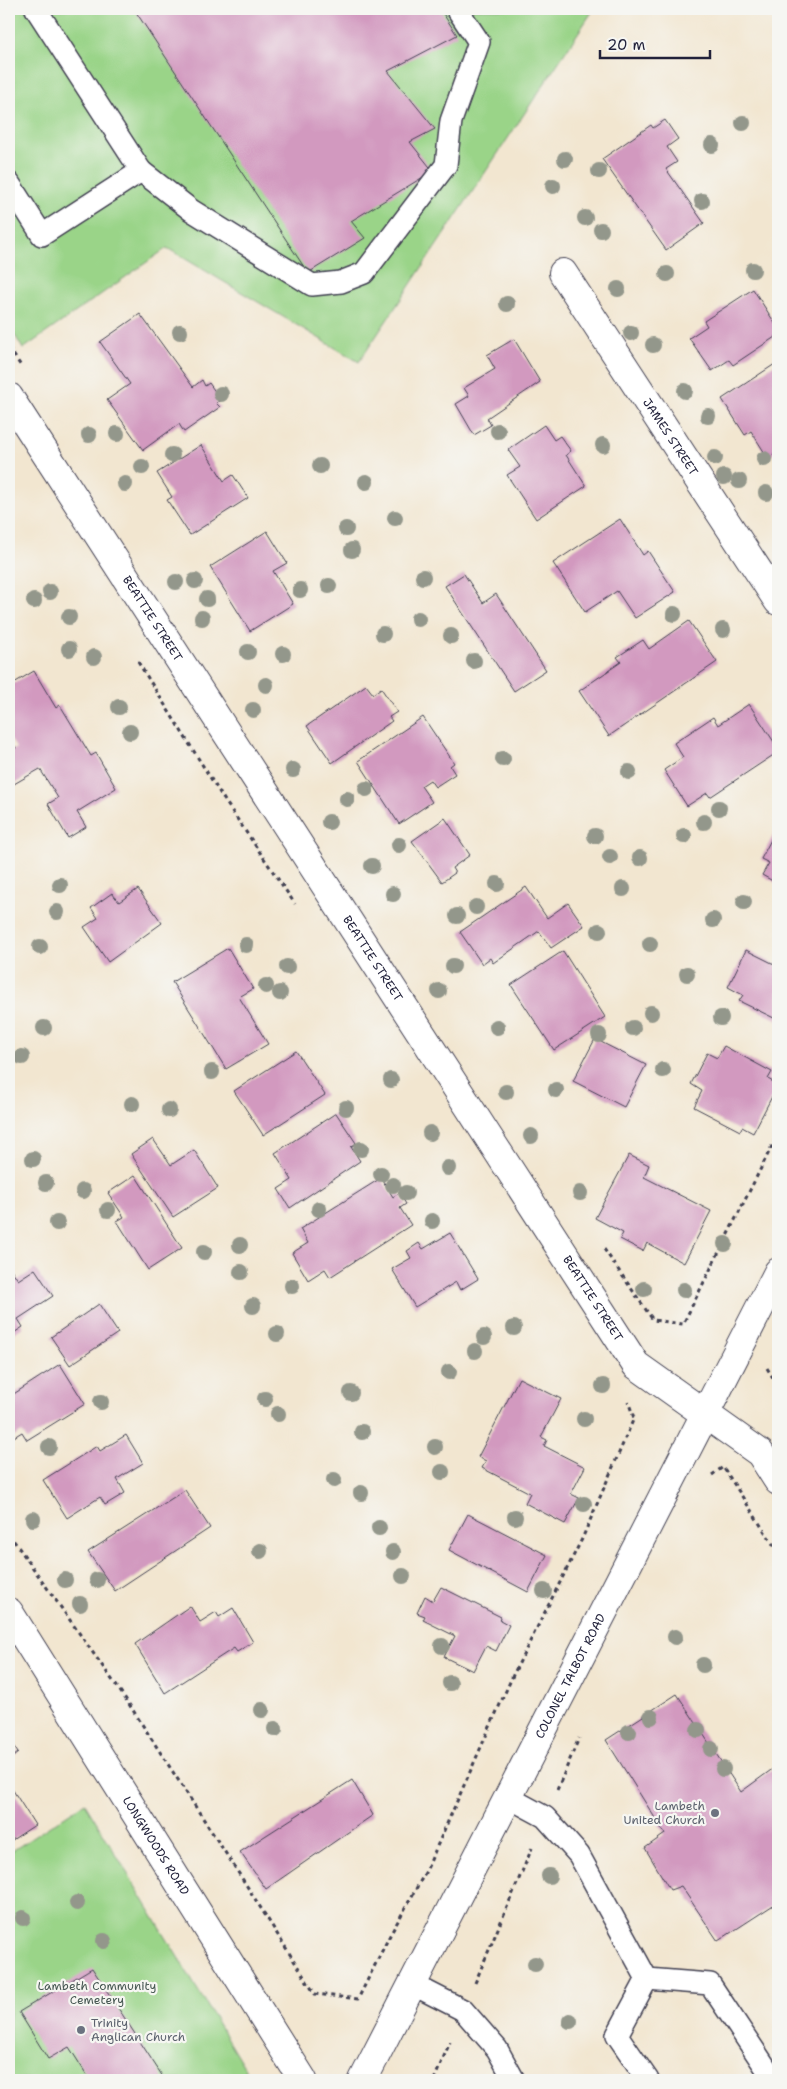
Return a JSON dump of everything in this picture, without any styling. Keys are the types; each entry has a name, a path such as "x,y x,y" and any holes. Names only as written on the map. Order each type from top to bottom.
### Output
{"street":[{"name":"JAMES STREET","path":"563,273 778,602"},
{"name":"BEATTIE STREET","path":"9,397 636,1365 760,1453 778,1481"},
{"name":"COLONEL TALBOT ROAD","path":"363,2080 778,1272"},
{"name":"LONGWOODS ROAD","path":"9,1612 303,2080"}],"lane":[{"path":"36,9 141,171 191,210 312,285 341,282 364,273 446,165 451,120 479,42 456,9"},
{"path":"9,184 42,235 141,171"},
{"path":"508,1797 545,1817 579,1855 647,1979"},
{"path":"647,1979 617,2035 648,2080"},
{"path":"647,1979 710,1984 774,2080"},
{"path":"412,1984 463,2010 496,2049 514,2080"}],"path":[{"path":"9,348 25,372"},
{"path":"137,660 225,801 297,907"},
{"path":"598,1242 653,1320 683,1324 778,1134"},
{"path":"9,1534 125,1698 246,1883 315,1994 358,1999 389,1937 426,1871 513,1676 582,1539 634,1418 627,1400"},
{"path":"709,1478 723,1467 778,1552"},
{"path":"434,2080 580,1735"}],"green space":[{"path":"9,9 594,9 359,362 167,248 23,349 9,325"},
{"name":"Lambeth Community Cemetery","path":"85,1803 252,2080 9,2080 9,1853"}],"building":[{"path":"134,9 440,9 457,35 388,71 435,129 410,142 433,171 351,221 365,238 308,273"},
{"path":"665,120 678,139 667,147 677,162 666,169 704,223 666,250 602,159 651,125 653,128"},
{"path":"753,289 778,328 778,335 733,365 729,360 712,371 689,338 707,326 704,321"},
{"path":"140,314 193,387 202,380 205,386 209,383 221,400 216,403 220,407 184,432 179,424 143,450 107,400 130,384 100,342"},
{"path":"514,339 540,382 487,418 491,425 474,435 456,404 469,396 464,388 495,369 487,355"},
{"path":"778,362 778,451 768,458 751,431 745,435 722,399"},
{"path":"544,425 554,440 560,436 571,451 566,455 586,486 536,519 507,475 520,467 508,450"},
{"path":"201,445 224,481 233,475 248,498 190,535 167,500 172,497 157,473"},
{"path":"620,519 643,555 648,551 675,592 635,618 617,591 585,612 553,563"},
{"path":"267,531 287,563 273,571 293,604 250,631 210,567"},
{"path":"464,574 483,603 496,594 546,670 514,691 445,586"},
{"path":"689,621 717,662 609,736 579,691 621,662 617,657 643,640 649,649"},
{"path":"34,671 56,708 60,705 91,756 96,753 116,788 77,812 86,827 68,838 48,804 58,798 40,769 14,784 9,775 9,753 16,748 9,736 9,686"},
{"path":"366,685 373,694 381,688 397,712 389,717 392,721 332,763 307,726"},
{"path":"749,704 778,748 778,752 710,797 707,793 687,806 664,770 683,757 674,743 713,717 718,725"},
{"path":"423,717 454,763 450,766 455,774 435,787 430,780 421,786 432,802 399,824 358,761"},
{"path":"445,818 470,855 452,868 455,873 442,882 412,841"},
{"path":"778,826 778,884 762,875 769,863 761,859"},
{"path":"526,887 547,918 568,903 584,926 551,948 539,931 493,963 490,958 482,964 460,932"},
{"path":"138,889 162,923 108,962 84,927 98,918 91,908 112,893 119,902"},
{"path":"228,948 253,989 239,997 268,1044 226,1069 172,982"},
{"path":"746,950 778,966 778,1020 739,1001 743,995 728,987"},
{"path":"563,951 605,1017 554,1050 511,985"},
{"path":"595,1039 646,1065 624,1107 573,1081"},
{"path":"724,1046 772,1072 768,1079 778,1085 753,1133 742,1127 740,1131 694,1107 702,1091 691,1084 707,1053 717,1058"},
{"path":"296,1051 325,1095 263,1135 234,1091"},
{"path":"336,1113 356,1143 351,1147 360,1161 290,1208 278,1189 292,1180 275,1153"},
{"path":"153,1139 171,1165 194,1150 218,1188 173,1217 131,1154"},
{"path":"629,1155 649,1165 644,1177 711,1211 684,1263 647,1243 643,1251 620,1239 623,1233 595,1218"},
{"path":"135,1175 182,1248 148,1270 117,1221 124,1217 108,1193"},
{"path":"381,1178 393,1197 399,1193 406,1204 400,1208 411,1225 330,1277 325,1269 308,1280 292,1253 308,1243 300,1229"},
{"path":"450,1233 478,1279 460,1290 456,1282 415,1307 392,1269 411,1258 407,1251 419,1243 423,1249"},
{"path":"9,1266 18,1280 35,1269 53,1296 18,1319 23,1327 9,1336"},
{"path":"99,1304 118,1333 70,1365 51,1337"},
{"path":"60,1364 85,1404 27,1440 22,1432 9,1440 9,1397"},
{"path":"519,1378 561,1399 541,1437 547,1440 544,1446 585,1467 571,1494 579,1498 565,1524 525,1503 530,1493 482,1468 486,1461 478,1457"},
{"path":"126,1435 143,1463 117,1479 125,1493 105,1505 100,1497 67,1518 43,1480 97,1446 100,1451"},
{"path":"185,1490 210,1528 115,1591 88,1552"},
{"path":"468,1514 547,1555 528,1592 449,1550"},
{"path":"441,1587 501,1617 500,1620 509,1625 496,1651 486,1646 473,1671 444,1657 455,1636 423,1620 425,1616 417,1613 425,1596 433,1601"},
{"path":"190,1606 200,1622 216,1612 219,1617 233,1608 253,1642 237,1652 234,1648 165,1693 135,1644"},
{"name":"Lambeth United Church","path":"677,1694 741,1792 778,1765 778,1902 718,1941 681,1886 670,1890 645,1848 665,1834 606,1740"},
{"path":"9,1739 18,1753 9,1760"},
{"path":"352,1780 373,1815 266,1889 240,1852"},
{"path":"9,1784 35,1825 9,1842"},
{"name":"Trinity Anglican Church","path":"92,1968 165,2080 90,2080 69,2047 48,2059 19,2012"}],"place":[{"name":"Lambeth United Church","path":"715,1813"},
{"name":"Trinity Anglican Church","path":"81,2030"}]}
